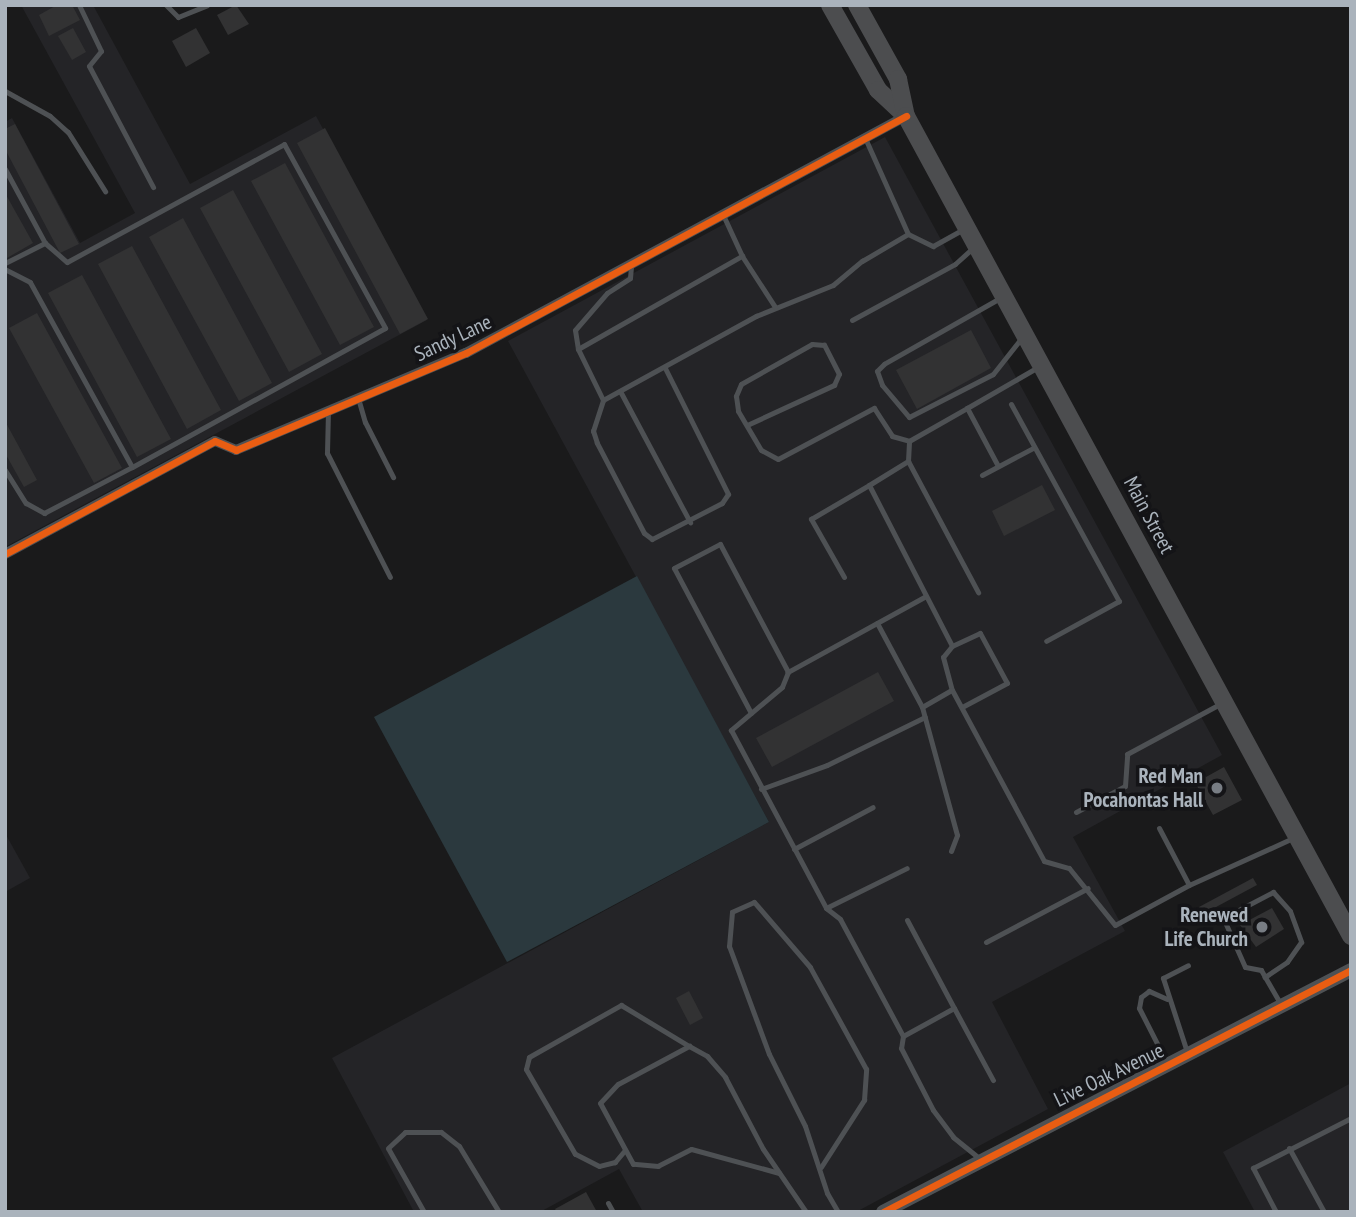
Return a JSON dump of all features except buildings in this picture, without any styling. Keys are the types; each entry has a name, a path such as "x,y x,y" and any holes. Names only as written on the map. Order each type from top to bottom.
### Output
{"main road":[{"name":"Main Street","path":"830,5 878,90 906,116"},
{"name":"Main Street","path":"857,5 898,79 906,116 1351,936"}],"street":[{"name":"Sandy Lane","path":"5,554 215,441 236,450 467,353 724,217 906,116"},
{"name":"Live Oak Avenue","path":"883,1212 980,1159 1189,1056 1351,970"}],"lane":[{"path":"79,5 101,51 89,66 153,187"},
{"path":"166,5 178,17 207,5"},
{"path":"5,91 50,116 68,132 105,191"},
{"path":"865,138 908,234 933,246 967,227"},
{"path":"5,169 45,243 67,262 284,144 385,328 44,513 26,503 5,470"},
{"path":"724,217 742,256 775,307"},
{"path":"664,368 728,494 722,503 658,539 644,533 597,443 593,430 603,400 775,307 833,285 862,261 908,234"},
{"path":"5,263 45,243"},
{"path":"852,320 955,264 976,244"},
{"path":"578,349 742,256"},
{"path":"603,400 578,349 575,330 607,293 630,278 631,267"},
{"path":"5,269 30,282 132,467"},
{"path":"1004,296 884,364 877,371 881,385 909,417 993,374 1025,334"},
{"path":"747,425 834,385 839,374 824,345 812,344 741,384 736,396 747,425 761,450 778,459 874,408 892,436 909,441 1042,365"},
{"path":"620,391 690,522"},
{"path":"358,398 365,422 393,477"},
{"path":"1011,404 1119,601 1046,641"},
{"path":"967,408 998,466"},
{"path":"328,411 327,453 390,577"},
{"path":"909,441 908,461 978,592"},
{"path":"982,475 1033,448"},
{"path":"844,576 811,519 908,461"},
{"path":"869,485 952,646"},
{"path":"751,713 674,568 720,544 788,672"},
{"path":"926,596 788,672 782,687 731,730 826,908 840,919 904,1036 901,1048 933,1110 953,1137 980,1159"},
{"path":"877,623 922,706 957,835 951,851"},
{"path":"962,707 1007,683 980,633 952,646 943,657 952,690 1044,861 1069,867 1115,925 1189,885 1296,836"},
{"path":"922,706 952,690"},
{"path":"1076,812 1125,786 1127,754 1224,702"},
{"path":"761,789 827,765 925,717"},
{"path":"794,849 873,807"},
{"path":"1158,828 1189,885"},
{"path":"826,908 907,867"},
{"path":"986,942 1088,888"},
{"path":"1265,976 1287,961 1301,942 1290,912 1273,892 1240,908 1225,922 1245,967 1261,970 1282,1006"},
{"path":"821,1167 864,1100 866,1069 810,967 754,902 732,912 729,946 769,1054 821,1167 827,1193 838,1212"},
{"path":"907,920 993,1080"},
{"path":"1188,965 1163,978 1167,999 1189,1056"},
{"path":"1167,999 1157,990 1149,991 1141,997 1139,1008 1169,1066"},
{"path":"625,1150 615,1162 599,1166 575,1154 526,1069 529,1057 621,1005 707,1056 725,1077 779,1173 806,1212"},
{"path":"904,1036 954,1009"},
{"path":"689,1046 604,1095 600,1102 633,1164 645,1168 691,1149 779,1173"},
{"path":"1276,1212 1253,1168 1351,1118"},
{"path":"424,1212 388,1148 405,1132 441,1132 459,1146 499,1212"},
{"path":"1289,1149 1324,1212"},
{"path":"608,1203 613,1212"}],"shaded area":[{"path":"21,5 93,5 190,184 316,116 427,320 5,547 5,122 12,118 80,243 135,213"},
{"path":"885,137 1222,755 1073,837 1125,931 992,1002 1048,1109 856,1212 643,1212 619,1169 540,1212 414,1212 332,1058 769,822 508,341"},
{"path":"637,576 769,822 507,962 374,717"},
{"path":"5,833 30,878 5,892"},
{"path":"1351,1083 1351,1212 1255,1212 1223,1152"}],"cycle path":[{"path":"5,554 215,441 236,450 466,353 906,116"},
{"path":"883,1212 1351,970"}],"place":[{"name":"Red Man Pocahontas Hall","path":"1217,788"},
{"name":"Renewed Life Church","path":"1262,927"}]}
